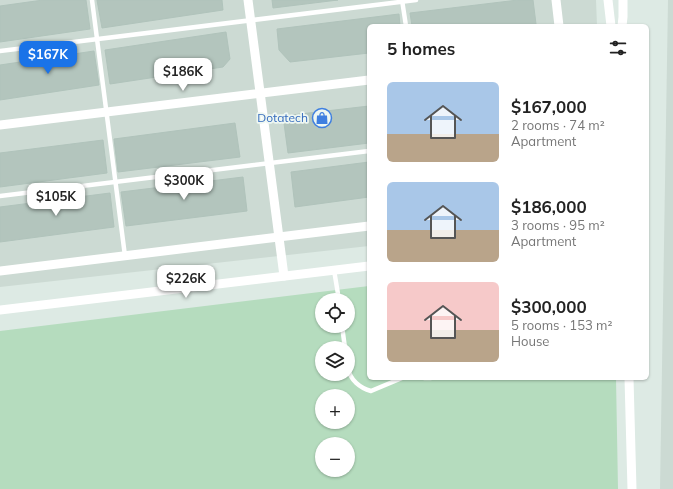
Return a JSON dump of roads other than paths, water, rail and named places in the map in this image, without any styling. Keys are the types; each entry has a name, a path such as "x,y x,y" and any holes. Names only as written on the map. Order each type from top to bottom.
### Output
{"street":[{"path":"248,0 284,276"},
{"path":"556,0 559,24"},
{"path":"608,0 611,24"},
{"path":"622,24 624,17 623,0"},
{"path":"0,124 367,80"},
{"path":"0,271 367,226"},
{"path":"0,310 367,266"},
{"path":"629,380 632,489"}],"lane":[{"path":"92,0 125,256"},
{"path":"0,51 416,0"},
{"path":"402,1 406,24"},
{"path":"0,196 367,151"},
{"path":"334,270 337,293"},
{"path":"354,381 364,389 371,391 397,380"}],"place":[{"name":"Dotatech","path":"322,118"}]}
